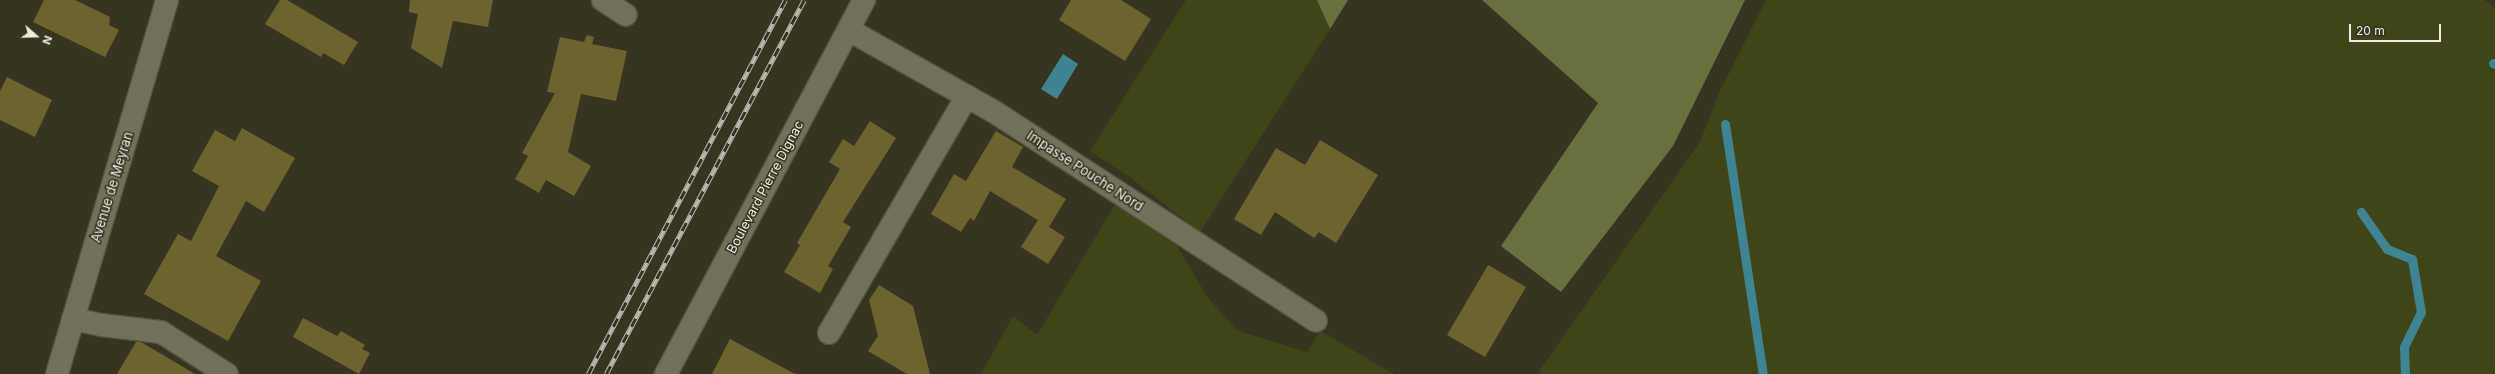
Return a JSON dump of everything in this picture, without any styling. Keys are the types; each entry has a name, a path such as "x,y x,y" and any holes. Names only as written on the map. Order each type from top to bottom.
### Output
{"street":[{"name":"Avenue de Meyran","path":"57,374 167,0"},
{"path":"604,0 626,15"},
{"name":"Boulevard Pierre Dignac","path":"666,374 864,0"},
{"name":"Impasse Pouche Nord","path":"848,30 967,96 1316,321"},
{"path":"829,333 967,96"},
{"path":"73,319 101,326 161,332 227,374"}],"green space":[{"path":"1186,0 1317,0 1330,29 1200,232 1131,178 1090,151"},
{"path":"1317,0 1348,0 1330,29"},
{"path":"1482,0 1745,0 1673,146 1561,292 1501,246 1598,103"},
{"path":"1766,0 2485,0 2495,9 2495,374 1537,374 1700,142 1719,93"},
{"path":"1116,203 1177,246 1208,298 1238,331 1307,352 1320,331 1394,374 981,374 1013,316 1037,335"}],"water":[{"path":"1063,54 1078,64 1057,99 1041,89"}],"building":[{"path":"44,0 75,0 110,17 109,25 119,30 105,57 33,22"},
{"path":"280,0 287,0 358,42 344,65 323,53 321,57 265,24"},
{"path":"410,0 493,0 488,27 453,21 442,68 411,48 418,14 409,12"},
{"path":"1071,0 1121,0 1151,19 1125,61 1059,20"},
{"path":"587,35 594,37 592,44 627,51 616,101 581,94 568,152 591,166 574,196 546,180 539,193 515,179 528,156 522,153 555,93 547,92 560,37 584,42"},
{"path":"7,77 52,100 35,137 0,120 0,91"},
{"path":"870,121 896,138 843,222 851,227 828,266 833,269 820,293 784,272 800,245 797,243 840,169 829,162 843,139 854,146"},
{"path":"242,128 295,158 264,212 246,201 216,256 261,281 228,341 144,294 178,234 191,241 219,186 192,171 215,130 235,141"},
{"path":"996,131 1023,147 1012,167 1066,199 1049,227 990,191 974,221 970,218 961,232 931,214 954,174 966,181"},
{"path":"1320,140 1378,175 1336,243 1319,232 1314,238 1275,212 1261,235 1234,219 1276,148 1305,165"},
{"path":"1038,220 1065,237 1048,264 1021,247"},
{"path":"1488,265 1526,287 1485,357 1447,335"},
{"path":"879,285 913,306 930,374 907,374 868,351 878,336 869,300"},
{"path":"303,318 337,336 341,331 365,345 362,349 370,353 359,374 293,337"},
{"path":"730,339 795,374 712,374"},
{"path":"136,342 141,342 195,374 117,374"}],"waterway":[{"path":"1725,124 1763,374"},
{"path":"2361,212 2387,249 2412,259 2421,312 2404,347 2405,374"}],"railway":[{"path":"588,374 785,0"},
{"path":"606,374 804,0"}]}
